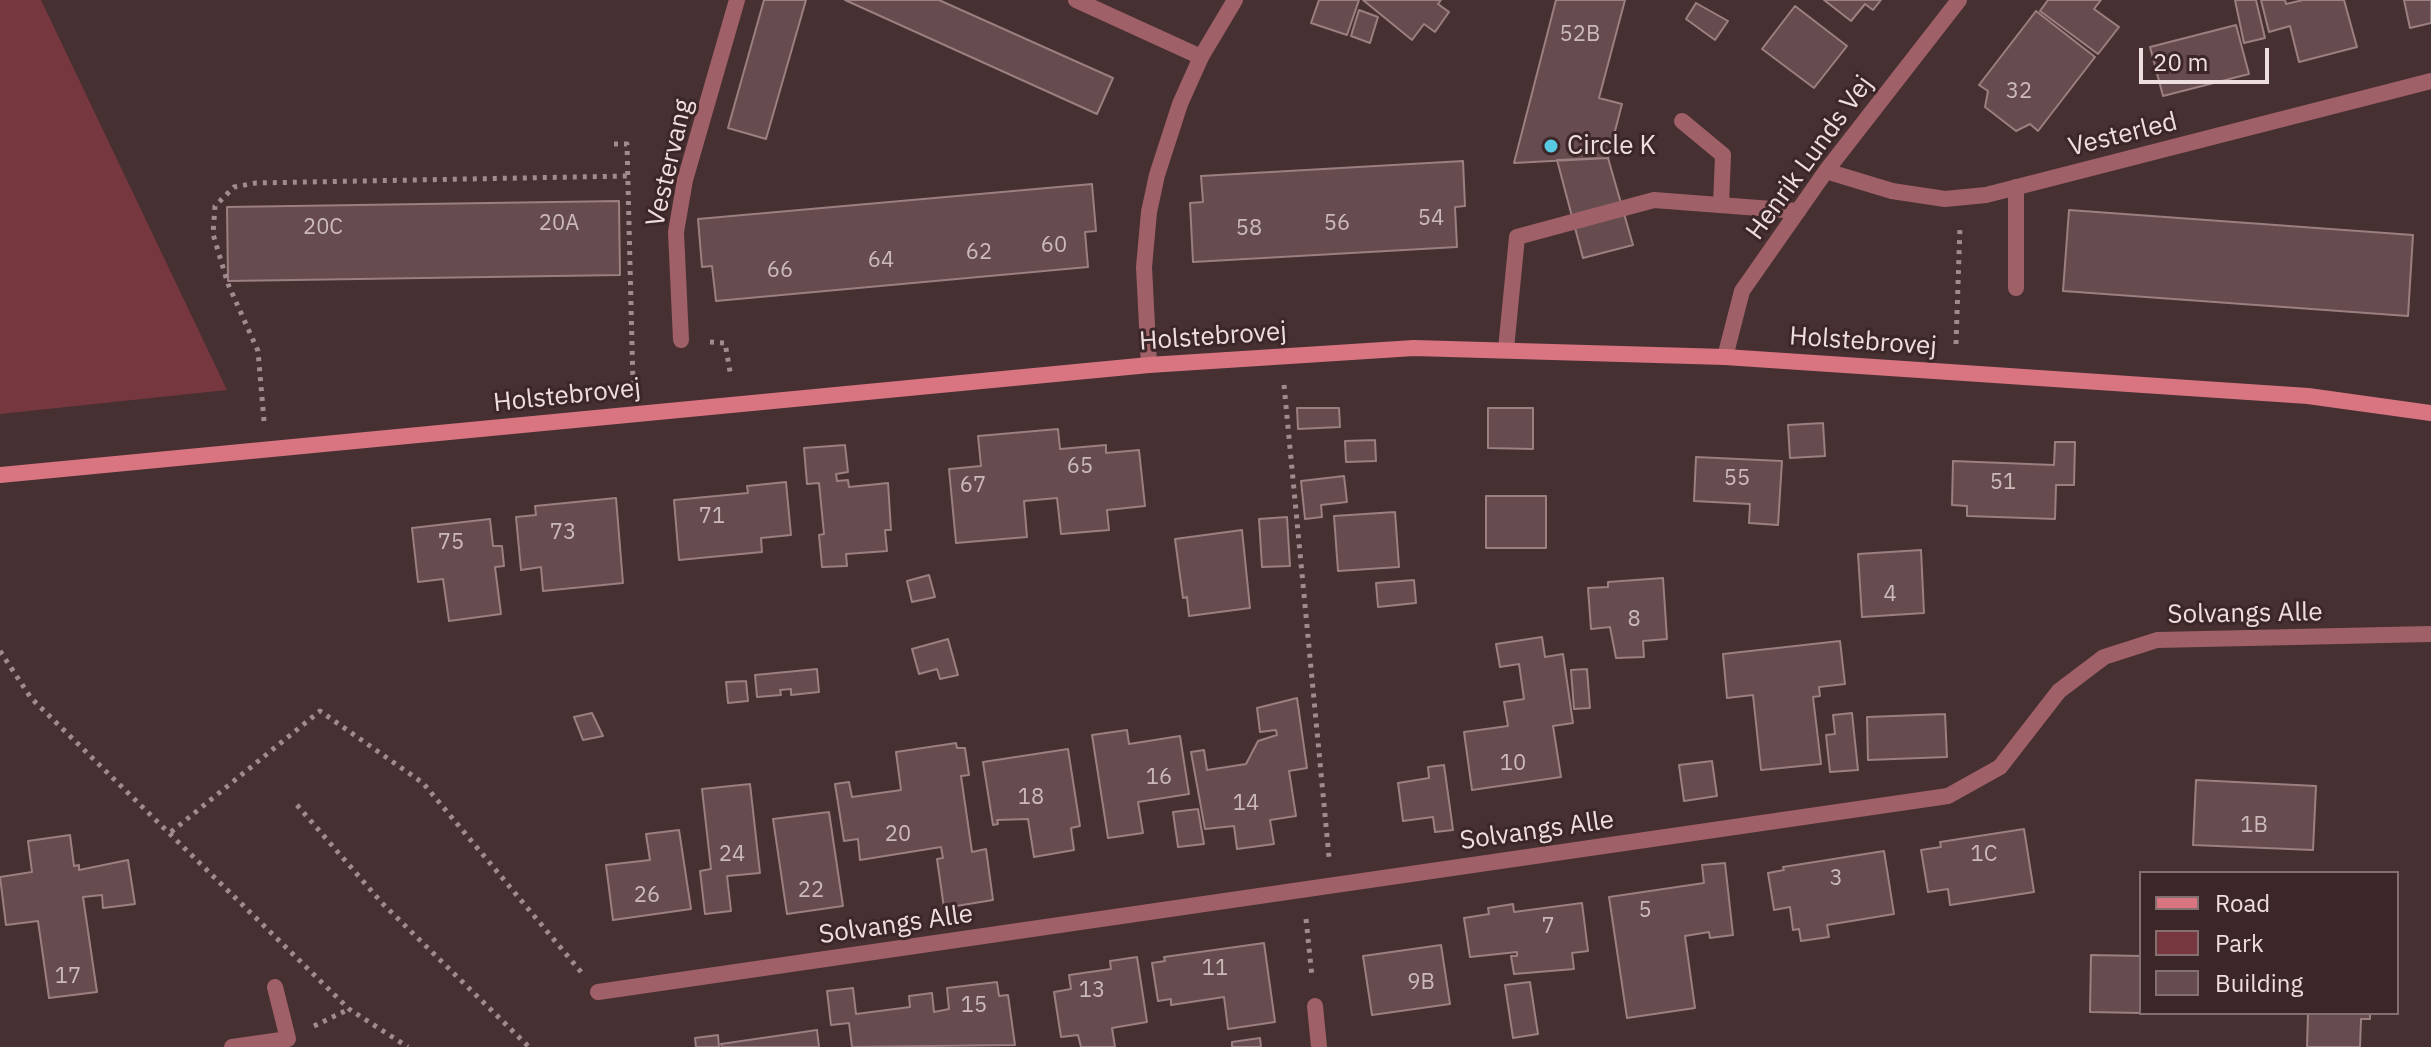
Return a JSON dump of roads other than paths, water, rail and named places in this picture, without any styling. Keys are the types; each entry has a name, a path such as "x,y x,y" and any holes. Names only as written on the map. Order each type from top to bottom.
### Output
{"street":[{"name":"Vestervang","path":"681,340 676,232 685,180 737,0"},
{"path":"1076,0 1201,57"},
{"path":"1149,365 1144,267 1149,212 1167,139 1201,57 1235,0"},
{"name":"Henrik Lunds Vej","path":"1725,357 1742,291 1826,171 1959,0"},
{"name":"Vesterled","path":"1826,171 1892,191 1945,199 1961,198 2016,187 2431,81"},
{"path":"1682,121 1723,155 1721,205"},
{"path":"2016,187 2016,288"},
{"path":"1506,349 1517,237 1654,200 1798,211"},
{"name":"Holstebrovej","path":"0,475 1149,365 1414,348 1725,357 2308,396 2431,413"},
{"name":"Solvangs Alle","path":"598,992 1948,796 2000,767 2059,691 2104,657 2157,640 2431,634"},
{"path":"232,1047 288,1039 275,987"},
{"path":"1315,1006 1319,1047"}],"place":[{"name":"Circle K","path":"1551,146"}]}
